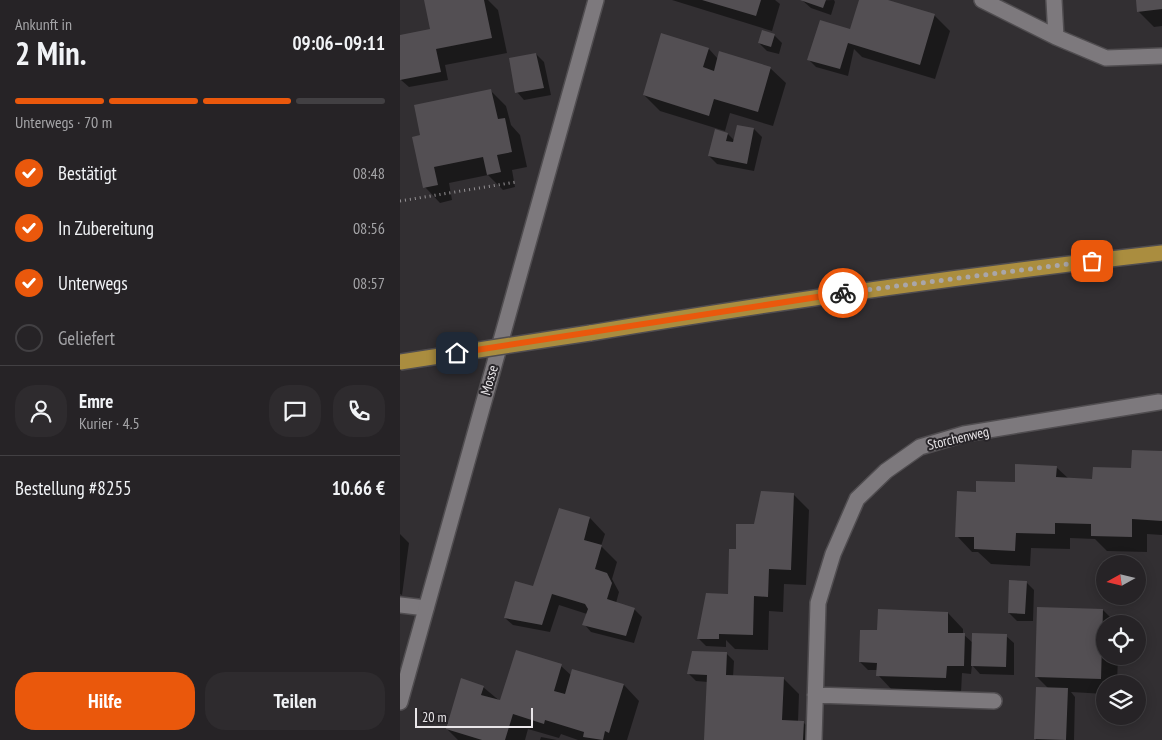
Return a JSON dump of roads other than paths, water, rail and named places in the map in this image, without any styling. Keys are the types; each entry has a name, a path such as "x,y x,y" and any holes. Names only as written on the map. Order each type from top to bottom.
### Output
{"main road":[{"path":"400,362 779,302 1022,269 1162,253"}],"street":[{"name":"Mosse","path":"400,702 596,0"},
{"path":"982,0 1056,37 1106,58 1162,56"},
{"path":"1054,0 1056,37"},
{"name":"Storchenweg","path":"814,740 818,603 833,554 857,499 886,471 920,447 964,434 1159,402"},
{"path":"400,605 426,608"},
{"path":"815,695 994,700"}]}
